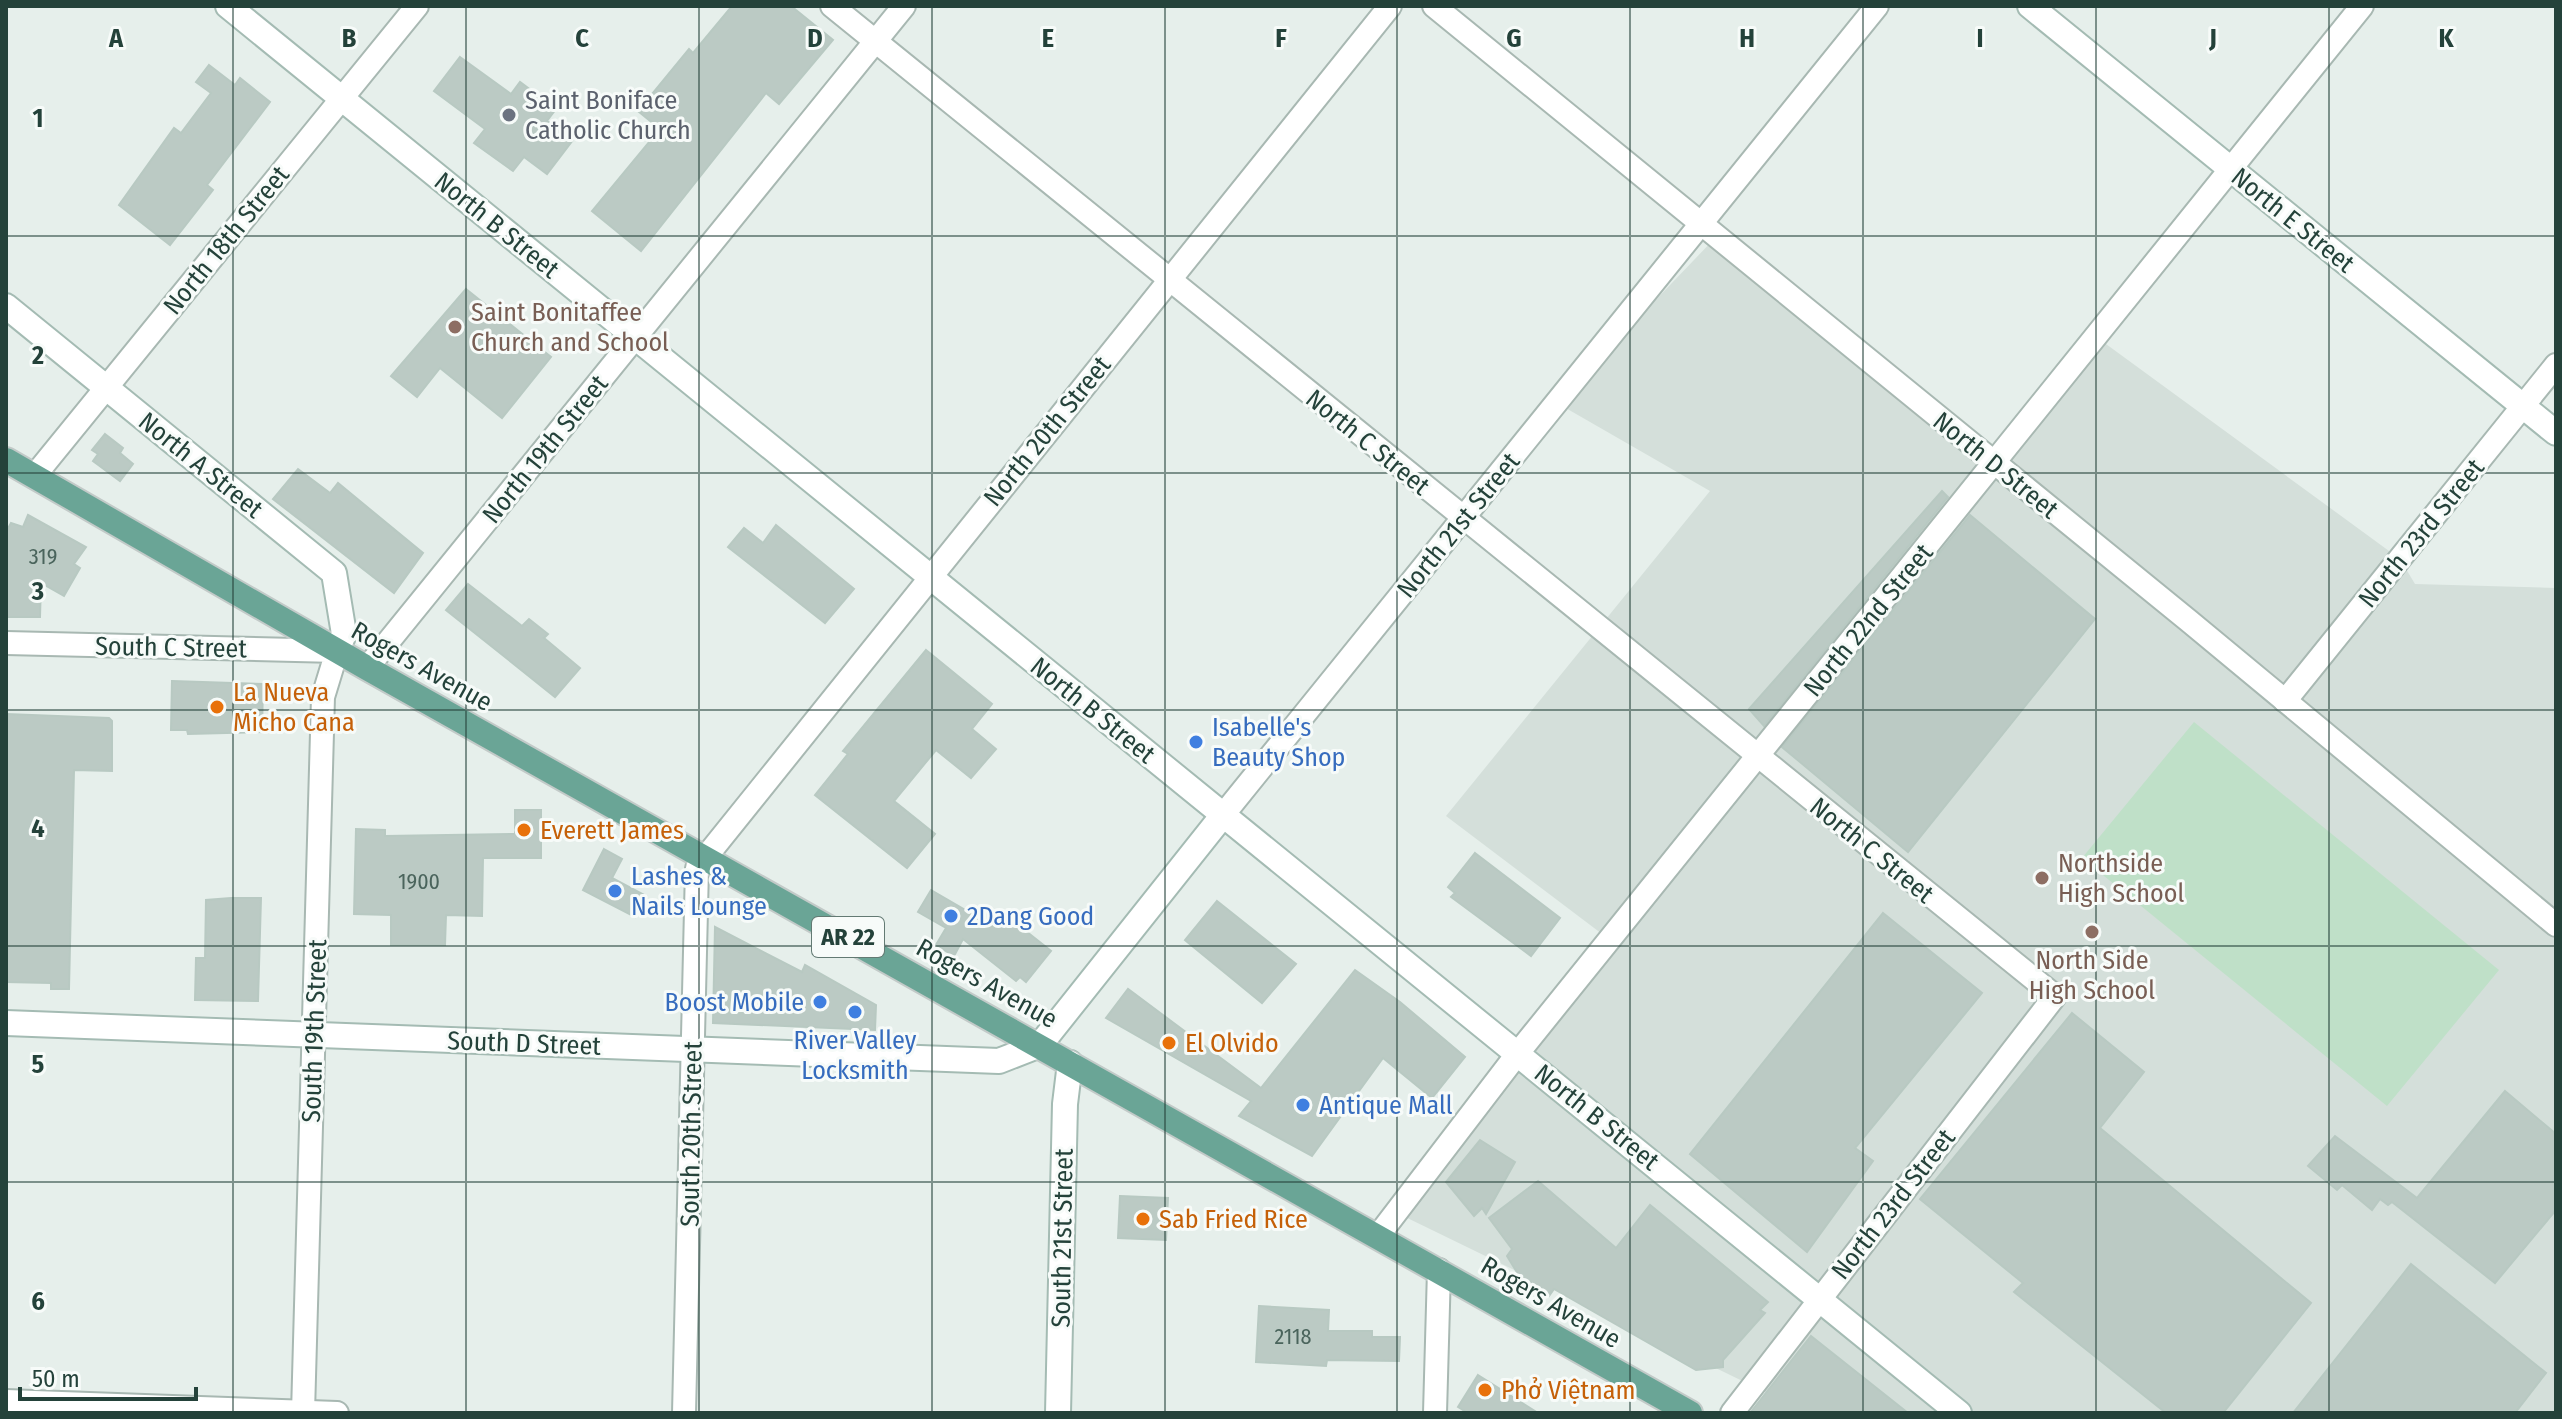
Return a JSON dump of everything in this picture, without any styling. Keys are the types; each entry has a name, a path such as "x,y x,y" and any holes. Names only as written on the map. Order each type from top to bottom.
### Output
{"main road":[{"name":"Rogers Avenue","path":"6,460 36,474 367,668 1690,1413"}],"street":[{"name":"North B Street","path":"228,6 1959,1413"},
{"name":"North 18th Street","path":"36,474 417,6"},
{"name":"North C Street","path":"832,6 2055,996"},
{"name":"North 19th Street","path":"367,668 904,6"},
{"name":"North 20th Street","path":"706,857 1390,6"},
{"name":"North D Street","path":"1434,6 2556,925"},
{"name":"North 21st Street","path":"1040,1045 1877,6"},
{"name":"North E Street","path":"2030,6 2556,433"},
{"name":"North 22nd Street","path":"1378,1236 1518,1053 2362,6"},
{"name":"North A Street","path":"6,306 334,573 344,634 337,651"},
{"name":"North 23rd Street","path":"2285,701 2556,365"},
{"name":"South C Street","path":"6,643 337,651"},
{"name":"South 19th Street","path":"303,1412 323,697 337,651"},
{"name":"South 20th Street","path":"684,1413 697,868 706,857"},
{"name":"North 23rd Street","path":"1732,1413 2055,996"},
{"name":"South D Street","path":"6,1023 999,1061 1040,1045"},
{"name":"South 21st Street","path":"1058,1413 1065,1104 1070,1063"},
{"path":"1435,1413 1439,1270"},
{"path":"6,1401 337,1413"}],"shaded area":[{"name":"Northside High School","path":"1716,237 1993,463 2095,336 2400,559 2415,584 2556,588 2556,1413 1808,1413 1395,1212 1610,940 1446,816 1710,491 1557,403"}],"green space":[{"path":"2194,722 2499,970 2387,1106 2082,858"}],"building":[{"path":"732,6 791,6 833,40 779,104 766,93 641,251 592,211 660,129 638,111 689,49 693,53"},
{"name":"Saint Boniface Catholic Church","path":"460,57 511,94 520,82 556,109 547,121 573,140 547,174 524,157 513,171 474,143 485,129 434,91"},
{"path":"209,65 235,85 240,78 270,102 207,185 213,190 170,245 119,205 174,128 181,133 211,93 196,82"},
{"path":"466,289 551,357 502,418 440,368 417,397 391,376"},
{"path":"105,434 123,448 120,453 133,464 120,481 93,461 98,454 92,450"},
{"path":"298,469 330,493 338,483 423,553 394,593 273,499"},
{"path":"1942,491 1948,497 1764,726 1749,709"},
{"path":"28,515 86,547 74,564 80,568 64,596 41,583 40,617 6,617 6,532 11,523 23,527"},
{"path":"1970,515 2095,619 1908,852 1782,747"},
{"path":"776,525 854,589 825,623 728,547 744,528 763,543"},
{"path":"468,584 522,626 529,619 548,634 544,638 580,668 555,697 446,610"},
{"path":"926,650 992,704 972,729 996,749 971,778 936,750 894,801 935,834 907,868 815,795 848,754 843,751"},
{"name":"La Nueva Micho Cana","path":"172,681 263,684 262,732 188,734 187,730 171,730"},
{"path":"6,714 109,718 112,721 112,771 74,770 69,989 51,989 51,983 6,982"},
{"path":"515,810 541,810 541,858 483,858 482,916 446,915 445,945 391,945 391,915 354,914 356,829 385,830 385,836 515,834"},
{"path":"604,849 622,859 612,878 646,896 635,917 583,890"},
{"path":"1475,853 1560,918 1531,956 1451,897 1455,893 1448,887"},
{"path":"931,890 993,926 1003,913 1051,951 1026,982 1020,977 1016,981 963,939 954,956 936,945 946,928 918,912"},
{"path":"261,898 258,1001 195,1000 196,958 205,958 206,900"},
{"path":"1217,901 1296,964 1262,1003 1185,940"},
{"path":"1883,913 1982,993 1855,1148 1873,1161 1807,1252 1690,1154"},
{"path":"715,927 802,972 805,965 876,1005 875,1030 713,1023"},
{"path":"1355,970 1400,1002 1465,1057 1432,1098 1383,1058 1312,1156 1239,1116 1251,1101 1106,1018 1128,989 1261,1088"},
{"path":"2072,1013 2144,1072 2100,1128 2311,1303 2223,1413 2166,1413 2014,1292 2023,1283 1920,1199"},
{"path":"2505,1091 2556,1134 2556,1210 2495,1283 2392,1202 2388,1205 2380,1199 2372,1210 2342,1185 2337,1190 2308,1166 2335,1136 2417,1198"},
{"path":"1480,1140 1515,1162 1486,1214 1482,1208 1474,1216 1446,1182"},
{"path":"1538,1181 1616,1248 1650,1205 1768,1302 1760,1310 1765,1313 1723,1360 1723,1367 1696,1370 1554,1289 1549,1296 1526,1287 1507,1256 1512,1249 1489,1218"},
{"path":"1120,1196 1168,1198 1166,1240 1118,1238"},
{"path":"2411,1264 2546,1373 2515,1413 2293,1413"},
{"path":"1259,1306 1329,1310 1328,1331 1372,1331 1372,1337 1400,1337 1399,1361 1327,1360 1326,1366 1256,1362"},
{"path":"1811,1336 1908,1413 1750,1413"},
{"name":"Phở Việtnam","path":"1478,1375 1538,1413 1468,1413 1458,1407"}],"place":[{"name":"Saint Boniface Catholic Church","path":"509,115"},
{"name":"Saint Bonitaffee Church and School","path":"455,327"},
{"name":"La Nueva Micho Cana","path":"217,707"},
{"name":"Isabelle's Beauty Shop","path":"1196,742"},
{"name":"Everett James","path":"524,830"},
{"name":"Northside High School","path":"2042,878"},
{"name":"Lashes & Nails Lounge","path":"615,891"},
{"name":"2Dang Good","path":"951,916"},
{"name":"North Side High School","path":"2092,932"},
{"name":"Boost Mobile","path":"820,1002"},
{"name":"River Valley Locksmith","path":"855,1012"},
{"name":"El Olvido","path":"1169,1043"},
{"name":"Antique Mall","path":"1303,1105"},
{"name":"Sab Fried Rice","path":"1143,1219"},
{"name":"Phở Việtnam","path":"1485,1390"}]}
